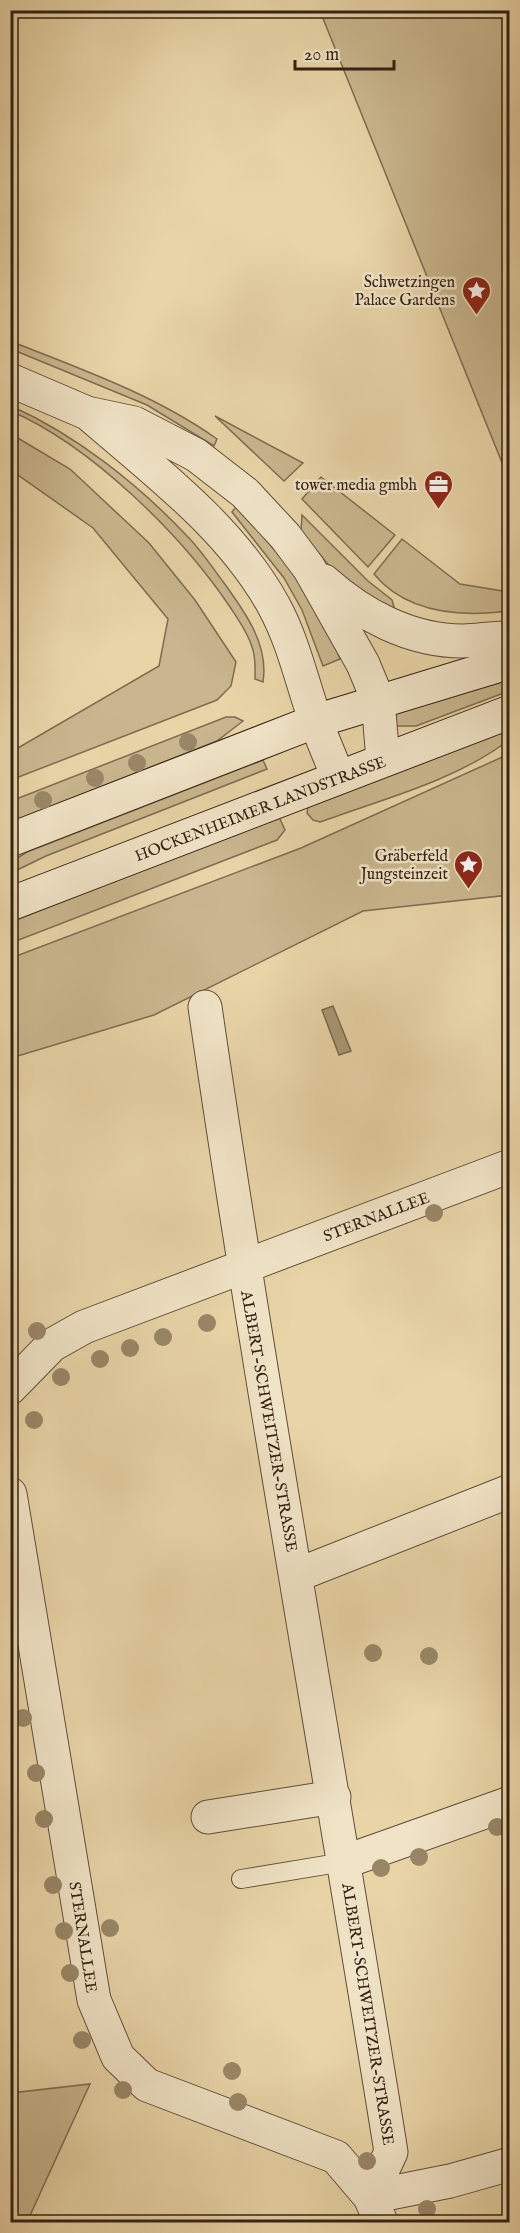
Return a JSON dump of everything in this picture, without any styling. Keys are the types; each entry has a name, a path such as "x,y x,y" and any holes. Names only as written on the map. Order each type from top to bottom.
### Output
{"street":[{"path":"10,380 87,413 134,423 196,455 245,493 285,536 309,568 363,664 378,700 383,760"},
{"path":"87,413 205,516 247,566 274,605 291,640 316,721 338,777"},
{"path":"309,568 343,598 371,617 401,629 433,639 463,641 510,638"},
{"path":"10,840 316,721 378,700 510,662"},
{"name":"HOCKENHEIMER LANDSTRASSE","path":"10,904 510,711"},
{"path":"205,1007 243,1268"},
{"name":"STERNALLEE","path":"10,1388 52,1345 84,1327 510,1166"},
{"name":"ALBERT-SCHWEITZER-STRASSE","path":"243,1268 297,1575 391,2152 376,2210"},
{"name":"ALBERT-SCHWEITZER-STRASSE","path":"297,1575 510,1491"},
{"name":"STERNALLEE","path":"10,1494 94,2000 118,2057 147,2085 336,2157 376,2210"},
{"path":"208,1817 334,1797"},
{"name":"ALBERT-SCHWEITZER-STRASSE","path":"344,1862 510,1803"},
{"path":"376,2210 450,2181 510,2164"}],"lane":[{"path":"241,1879 344,1862"}],"shaded area":[{"name":"Schwetzingen Palace Gardens","path":"320,11 509,11 509,480"},
{"path":"10,341 143,396 217,439 214,446 147,405 11,349"},
{"path":"11,406 59,431 105,462 148,498 192,541 232,594 254,630 262,655 263,682 255,679 253,651 242,626 210,579 186,550 160,522 103,469 41,426 11,411"},
{"path":"215,416 303,463 284,481"},
{"path":"11,434 70,469 149,543 195,600 236,662 231,686 217,700 11,780 11,752 159,666 168,619 93,528 11,470"},
{"path":"321,477 395,535 368,567 302,499"},
{"path":"236,507 296,577 332,637 340,659 323,666 302,610 284,578 232,512"},
{"path":"302,515 368,581 392,600 396,614 331,568 301,532"},
{"path":"402,539 460,584 509,592 509,611 473,613 436,610 402,598 374,574"},
{"path":"509,680 509,691 416,726 396,726 395,714"},
{"path":"226,717 235,717 243,721 217,741 11,822 11,801"},
{"path":"509,728 509,740 466,767 442,778 320,822 313,820 307,813 308,807"},
{"path":"509,754 509,895 363,911 154,1015 11,1058 11,958 301,848"},
{"path":"263,760 267,769 46,856 11,873 11,862 27,852"},
{"path":"279,817 285,830 277,840 11,943 11,922"},
{"path":"333,1006 351,1051 339,1055 322,1010"},
{"path":"90,2084 27,2222 11,2222 11,2093"}],"place":[{"name":"Schwetzingen Palace Gardens","path":"476,316"},
{"name":"tower media gmbh","path":"438,510"},
{"name":"Gräberfeld Jungsteinzeit","path":"469,890"}]}
